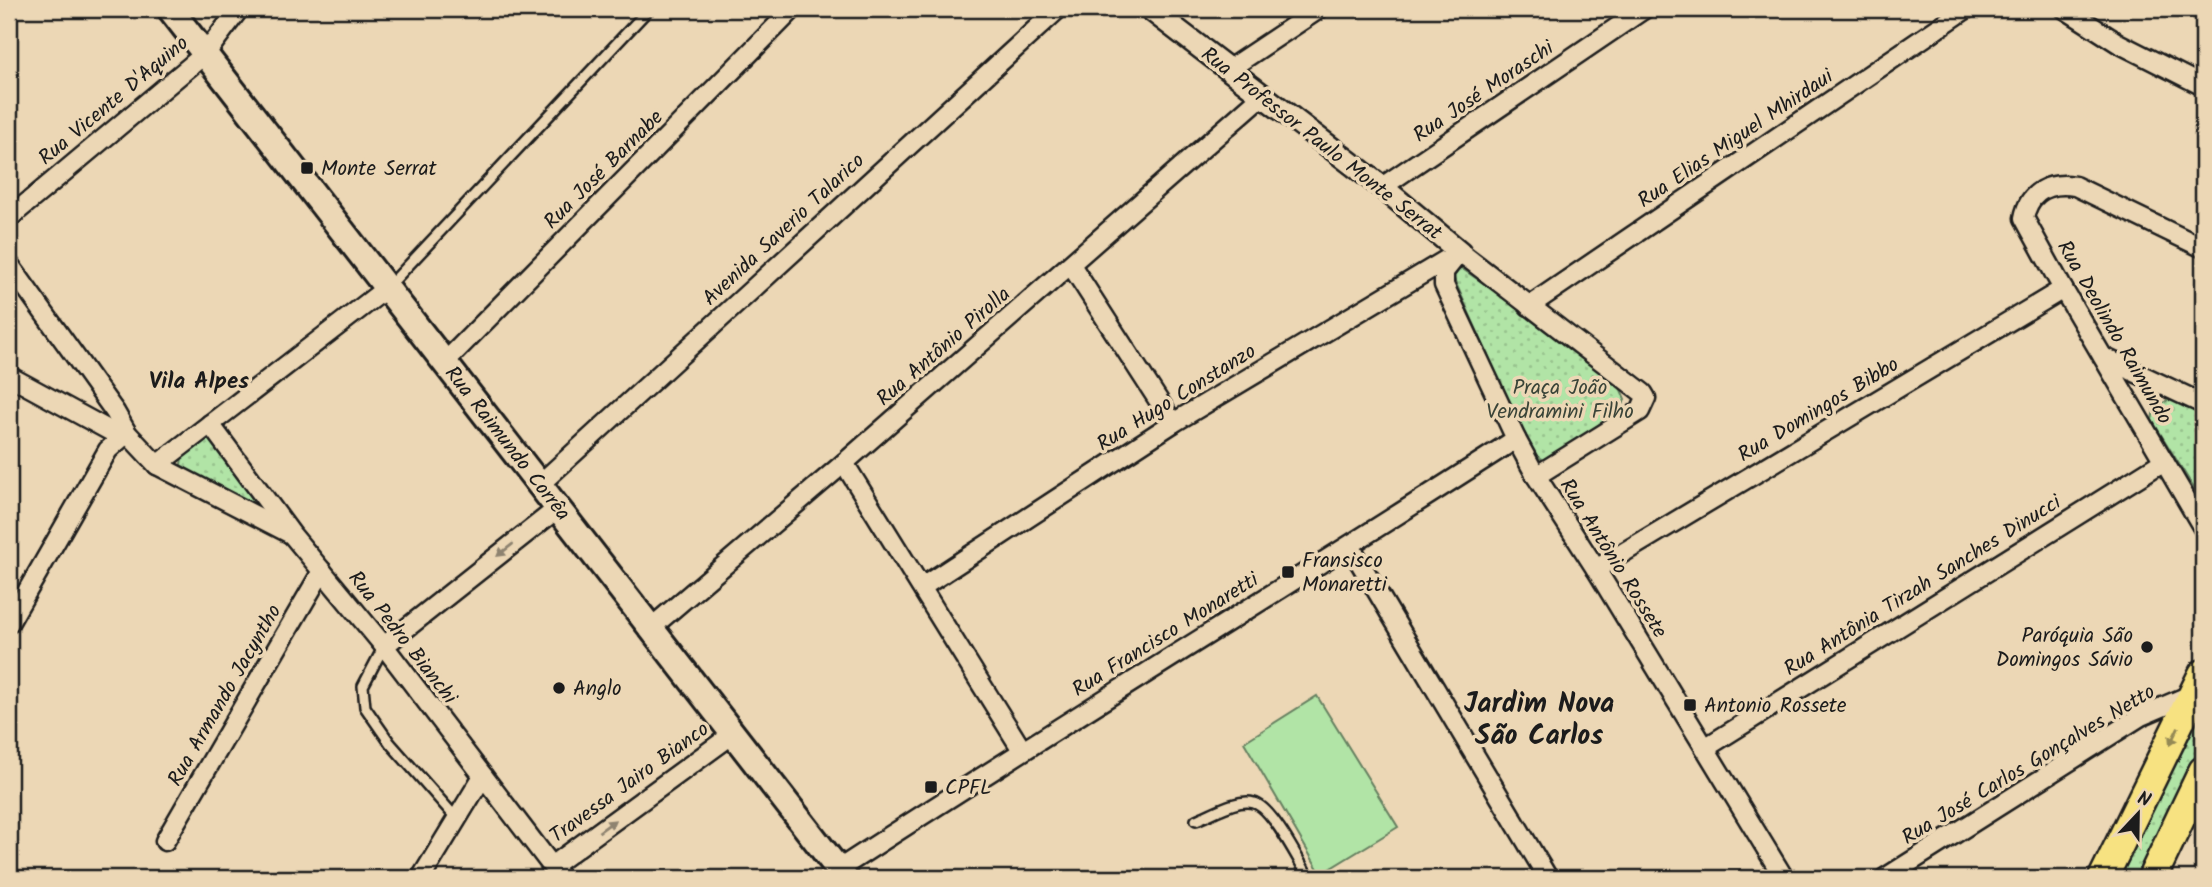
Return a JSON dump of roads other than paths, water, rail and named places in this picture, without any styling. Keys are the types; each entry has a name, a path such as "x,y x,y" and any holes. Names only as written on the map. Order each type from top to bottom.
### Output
{"main road":[{"name":"Rua Raimundo Corrêa","path":"170,9 842,874"},
{"path":"2103,878 2201,687"},
{"path":"2152,878 2203,771"}],"street":[{"name":"Rua Vicente D'Aquino","path":"9,218 206,53 239,9"},
{"name":"Rua José Barnabe","path":"445,362 793,9"},
{"name":"Avenida Saverio Talarico","path":"540,484 1058,9"},
{"name":"Rua Professor Paulo Monte Serrat","path":"1150,9 1382,187 1460,252"},
{"path":"1229,69 1319,9"},
{"name":"Rua José Moraschi","path":"1382,187 1644,9"},
{"name":"Rua Elias Miguel Mhirdaui","path":"1529,306 1966,9"},
{"path":"2065,9 2118,43 2203,86"},
{"name":"Rua Antônio Pirolla","path":"652,627 845,463 1262,96"},
{"name":"Rua Deolindo Raimundo","path":"2203,248 2075,186 2057,185 2043,189 2029,200 2024,218 2203,528"},
{"path":"1460,252 1646,398 1640,411 1536,476"},
{"name":"Rua Hugo Constanzo","path":"922,587 1173,424 1460,252"},
{"name":"Rua Antônio Rossete","path":"1460,252 1444,272 1444,285 1516,439 1536,476 1596,569 1784,878"},
{"path":"9,264 115,412 127,433 157,465 293,536"},
{"path":"1071,265 1173,424"},
{"path":"157,465 388,288"},
{"name":"Rua Domingos Bibbo","path":"1596,569 2063,289"},
{"path":"2103,357 2203,404"},
{"path":"9,376 112,432 127,433"},
{"name":"Rua Pedro Bianchi","path":"210,424 293,536 384,646 556,872"},
{"path":"9,623 108,450 127,433"},
{"name":"Rua Francisco Monaretti","path":"842,874 1022,750 1350,547 1516,439"},
{"name":"Rua Antônia Tirzah Sanches Dinucci","path":"1705,748 2164,461"},
{"path":"845,463 1022,750"},
{"path":"384,646 558,508"},
{"path":"1350,547 1548,878"},
{"name":"Rua Armando Jacyntho","path":"165,841 322,571"},
{"name":"Rua José Carlos Gonçalves Netto","path":"1885,878 2141,716 2201,687"},
{"name":"Travessa Jairo Bianco","path":"556,872 733,734"},
{"path":"421,878 482,776"}],"lane":[{"path":"388,288 649,9"},
{"path":"384,646 363,686 365,707 390,743 457,818"},
{"path":"1196,820 1240,803 1254,802 1266,808 1309,878"}],"place":[{"name":"Monte Serrat","path":"307,168"},
{"name":"Fransisco Monaretti","path":"1288,572"},
{"name":"Paróquia São Domingos Sávio","path":"2147,647"},
{"name":"Anglo","path":"559,688"},
{"name":"Antonio Rossete","path":"1690,705"},
{"name":"CPFL","path":"931,787"}],"district":[{"name":"Vila Alpes","path":"199,380"},
{"name":"Jardim Nova São Carlos","path":"1539,718"}],"park label":[{"name":"Praça João Vendramini Filho","path":"1560,399"}]}
